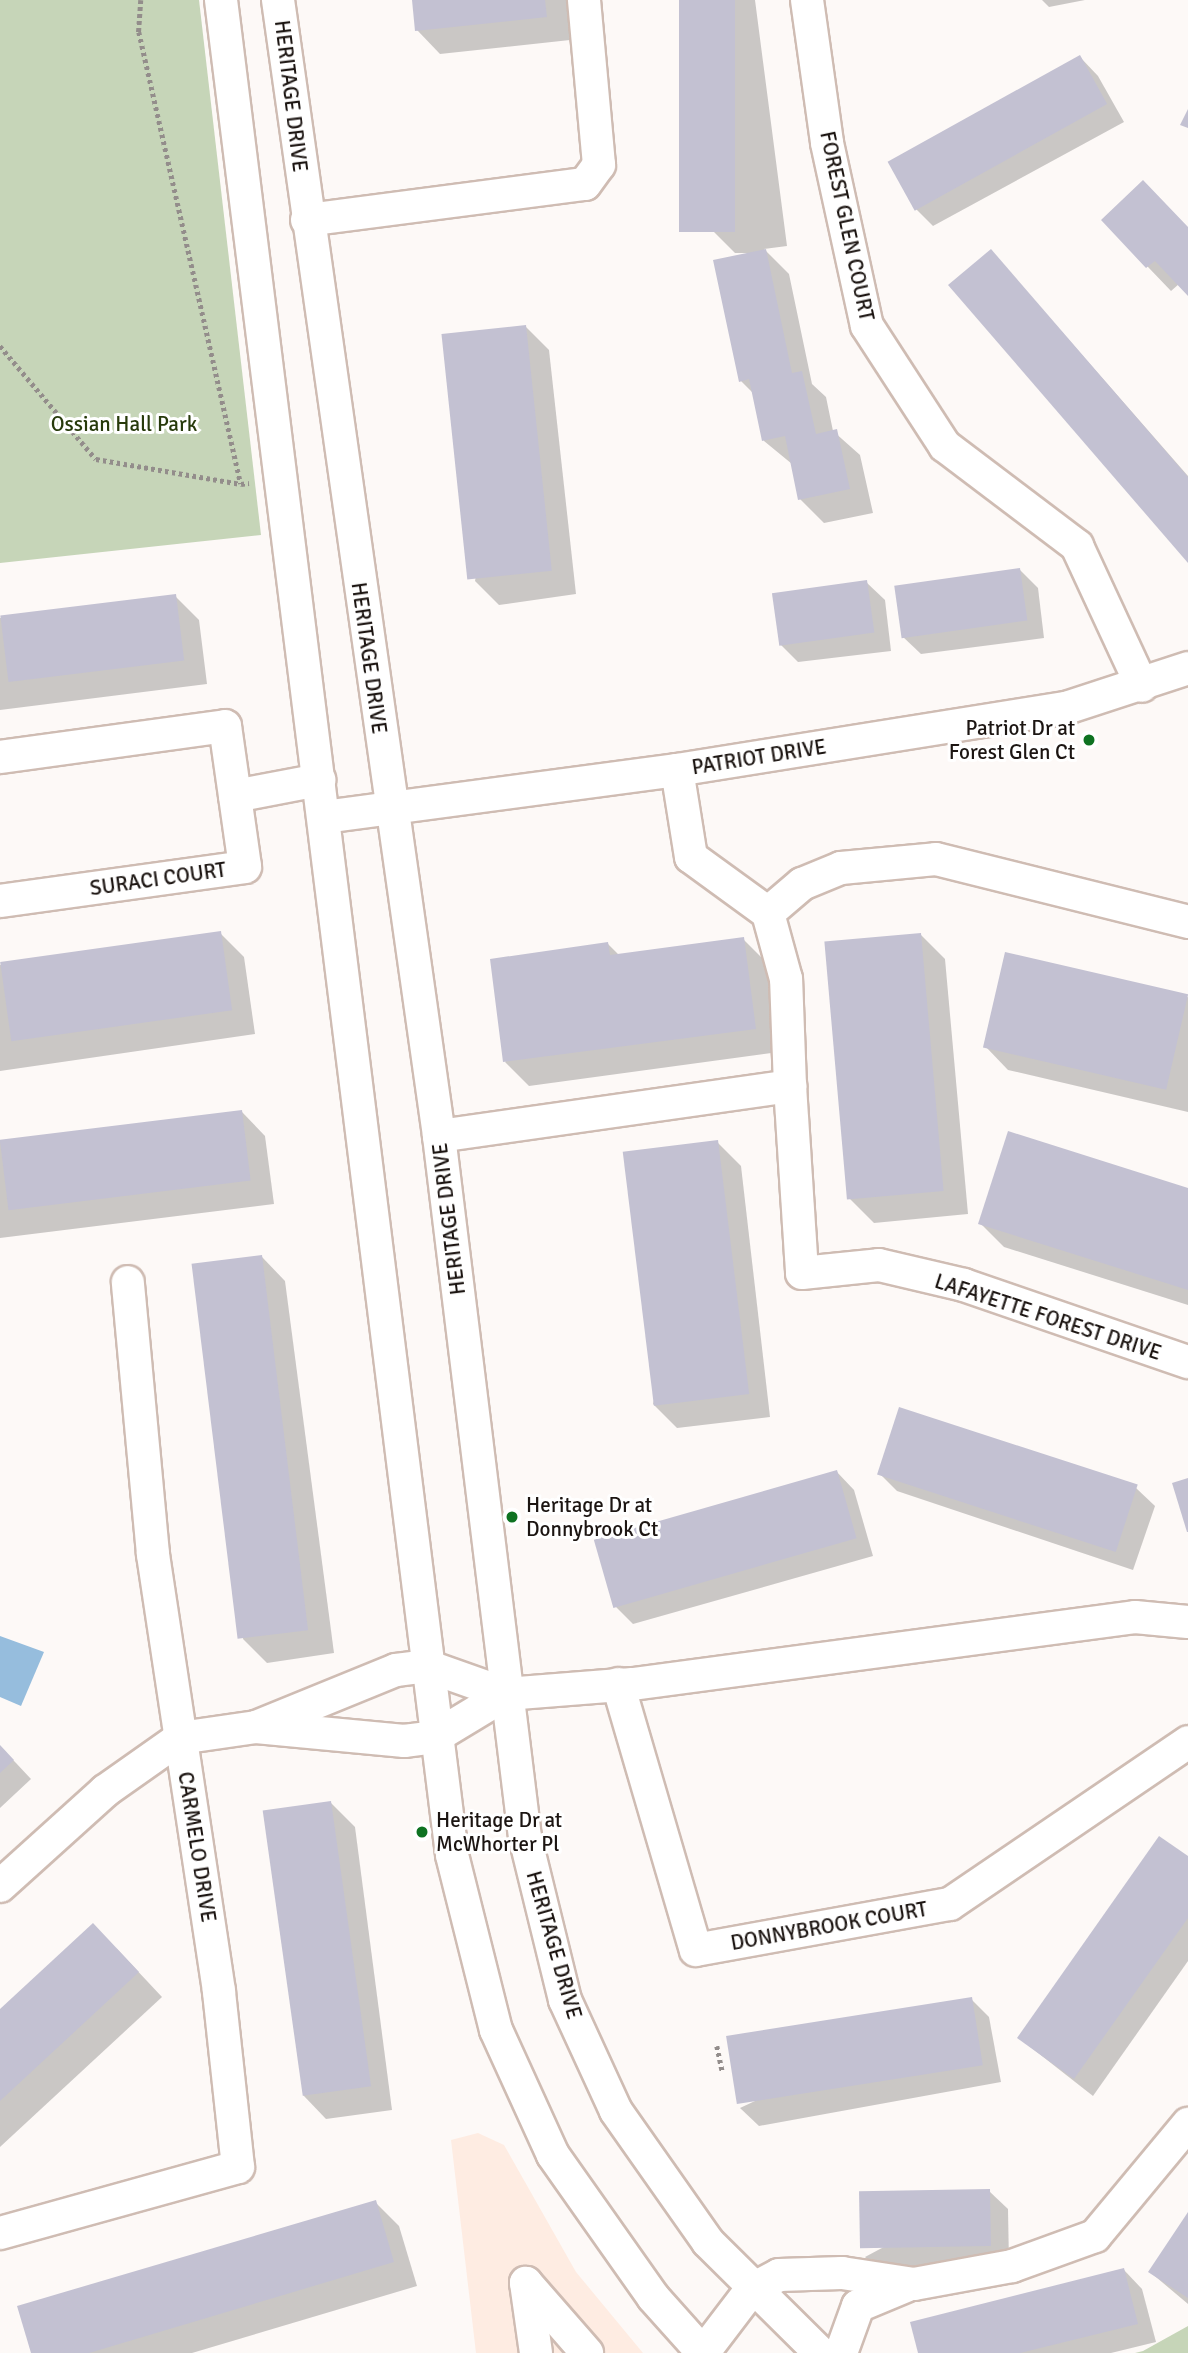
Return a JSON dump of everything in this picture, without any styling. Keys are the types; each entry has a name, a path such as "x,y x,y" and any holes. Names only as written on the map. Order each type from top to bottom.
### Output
{"street":[{"path":"221,0 324,817 435,1737 452,1855 496,2030 553,2155 653,2297 703,2353 751,2290 802,2270 914,2284"},
{"name":"HERITAGE DRIVE","path":"278,0 389,805 439,1136 524,1838 565,2000 615,2111 708,2242 751,2290 820,2353"},
{"path":"307,220 585,184 599,165 584,0"},
{"name":"FOREST GLEN COURT","path":"807,0 827,143 867,326 945,446 1077,546 1142,686"},
{"name":"PATRIOT DRIVE","path":"324,817 389,805 677,770 1069,707 1142,686 1188,668"},
{"name":"SURACI COURT","path":"0,757 225,726 245,867 0,901"},
{"path":"677,770 691,857 768,913 802,884 841,868 936,859 1188,922"},
{"path":"234,796 319,780"},
{"name":"LAFAYETTE FOREST DRIVE","path":"768,913 786,979 802,1273 879,1265 964,1285 1188,1362"},
{"path":"439,1136 790,1086"},
{"name":"CARMELO DRIVE","path":"0,2233 237,2167 219,1991 153,1554 128,1282"},
{"path":"256,1727 396,1670 427,1666 506,1694 618,1684 1135,1617 1188,1622"},
{"name":"DONNYBROOK COURT","path":"618,1684 696,1950 950,1904 1188,1742"},
{"path":"0,1886 106,1791 180,1738 256,1727 404,1741 435,1737 506,1694"},
{"path":"841,2353 858,2306 876,2294 914,2284 1012,2266 1095,2236 1188,2124"},
{"path":"536,2353 526,2283 587,2353"}],"path":[{"path":"141,0 139,32 242,484"},
{"path":"0,346 96,459 242,484 281,478"},
{"path":"717,2046 722,2070"}],"shaded area":[{"path":"478,2133 504,2145 576,2272 643,2353 476,2353 451,2140"}],"green space":[{"name":"Ossian Hall Park","path":"0,0 199,0 261,535 0,563"},
{"path":"1188,2326 1188,2353 1135,2353 1143,2351"}],"water":[{"path":"0,1636 44,1652 21,1706 0,1697"}],"building":[{"path":"412,0 545,0 547,17 415,31"},
{"path":"679,0 735,0 735,232 679,232"},
{"path":"1080,55 1107,104 915,211 888,162"},
{"path":"1188,109 1188,128 1180,125"},
{"path":"1143,180 1188,227 1188,296 1155,261 1146,268 1101,220"},
{"path":"766,249 792,373 802,371 816,434 837,429 850,489 798,500 785,436 762,441 749,379 739,382 713,260"},
{"path":"991,249 1188,477 1188,563 948,285"},
{"path":"526,325 552,571 467,580 441,334"},
{"path":"1020,568 1027,620 902,638 894,586"},
{"path":"867,580 874,632 779,646 772,593"},
{"path":"176,594 184,661 8,682 0,616"},
{"path":"221,931 232,1010 11,1041 0,962"},
{"path":"921,933 944,1191 847,1199 824,941"},
{"path":"744,937 756,1029 503,1062 490,959 608,942 610,955"},
{"path":"1005,952 1188,994 1166,1090 983,1047"},
{"path":"242,1110 251,1180 8,1210 0,1140"},
{"path":"1008,1131 1188,1188 1188,1290 978,1224"},
{"path":"718,1140 749,1394 654,1406 623,1152"},
{"path":"262,1255 308,1630 238,1639 192,1264"},
{"path":"899,1407 1138,1485 1116,1552 877,1475"},
{"path":"837,1470 857,1538 613,1608 594,1540"},
{"path":"1188,1478 1188,1532 1187,1532 1172,1483"},
{"path":"0,1745 14,1760 0,1773"},
{"path":"331,1801 371,2086 303,2096 263,1811"},
{"path":"1159,1836 1188,1856 1188,1918 1074,2079 1017,2038"},
{"path":"93,1923 139,1972 0,2101 0,2009"},
{"path":"972,1997 983,2065 737,2104 726,2036"},
{"path":"990,2189 991,2246 860,2248 859,2191"},
{"path":"376,2200 394,2262 89,2353 31,2353 17,2306"},
{"path":"1188,2212 1188,2298 1148,2272"},
{"path":"1124,2268 1138,2324 1020,2353 918,2353 910,2322"}],"place":[{"name":"Patriot Dr at Forest Glen Ct","path":"1089,740"},
{"name":"Heritage Dr at Donnybrook Ct","path":"512,1517"},
{"name":"Heritage Dr at McWhorter Pl","path":"422,1832"}]}
